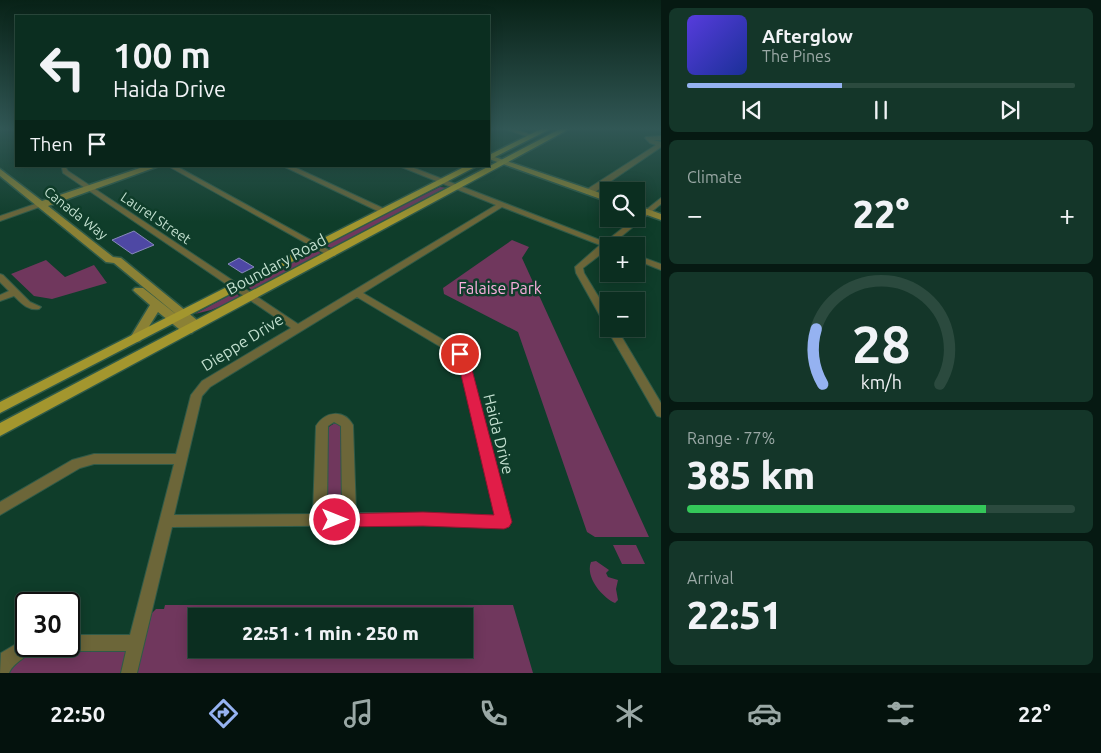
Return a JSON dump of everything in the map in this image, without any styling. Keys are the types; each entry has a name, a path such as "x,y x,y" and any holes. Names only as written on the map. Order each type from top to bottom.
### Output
{"main road":[{"path":"496,159 600,196"},
{"name":"Boundary Road","path":"0,430 508,159"},
{"path":"41,205 152,167"},
{"name":"Boundary Road","path":"0,408 471,167"},
{"name":"Canada Way","path":"0,172 110,260 117,260 193,328"},
{"path":"646,212 661,217"},
{"name":"Canada Way","path":"110,260 108,264 156,304 178,316"},
{"path":"136,338 156,304"}],"street":[{"path":"589,192 638,159"},
{"path":"173,167 332,254"},
{"path":"288,167 385,211"},
{"path":"405,167 600,243"},
{"name":"Laurel Street","path":"64,169 65,172 298,328"},
{"path":"617,237 661,200"},
{"path":"0,219 41,205"},
{"name":"Dieppe Drive","path":"129,673 197,395 206,384 501,205"},
{"path":"600,251 579,267 580,274 600,308"},
{"path":"645,261 661,267"},
{"path":"0,277 27,304 36,307"},
{"path":"0,298 14,292"},
{"name":"Haida Drive","path":"349,520 423,519 504,522 464,362 460,354 357,293"},
{"path":"617,337 661,412"},
{"path":"165,521 349,520 347,425 342,419 334,417 326,420 322,426 320,520"},
{"path":"0,509 76,464 94,459 180,459"},
{"path":"80,643 136,643"},
{"path":"0,672 7,659 15,654"}],"green space":[{"path":"440,187 448,188 333,249 327,246 328,242"},
{"name":"Falaise Park","path":"512,240 529,247 522,258 649,537 595,537 587,532 518,332 444,294 443,288"},
{"path":"311,251 318,251 322,254 253,291 249,288 252,284"},
{"path":"46,260 65,277 94,265 107,283 52,299 34,296 11,274"},
{"path":"237,294 239,296 238,299 195,314 230,295"},
{"path":"335,423 340,426 342,431 344,507 335,513 325,508 327,428"},
{"path":"613,545 636,545 645,564 622,564"},
{"path":"596,561 609,570 606,573 608,577 618,580 616,589 618,600 615,603 600,591 590,574 591,562"},
{"path":"165,605 513,605 533,673 3,673 15,657 80,657 80,648 143,648 152,613 156,609 164,609"}],"building":[{"path":"134,231 154,245 132,254 112,240"},
{"path":"239,258 254,267 242,273 228,264"}],"route":[{"path":"335,520 423,519 504,522 464,362 460,354"}]}
